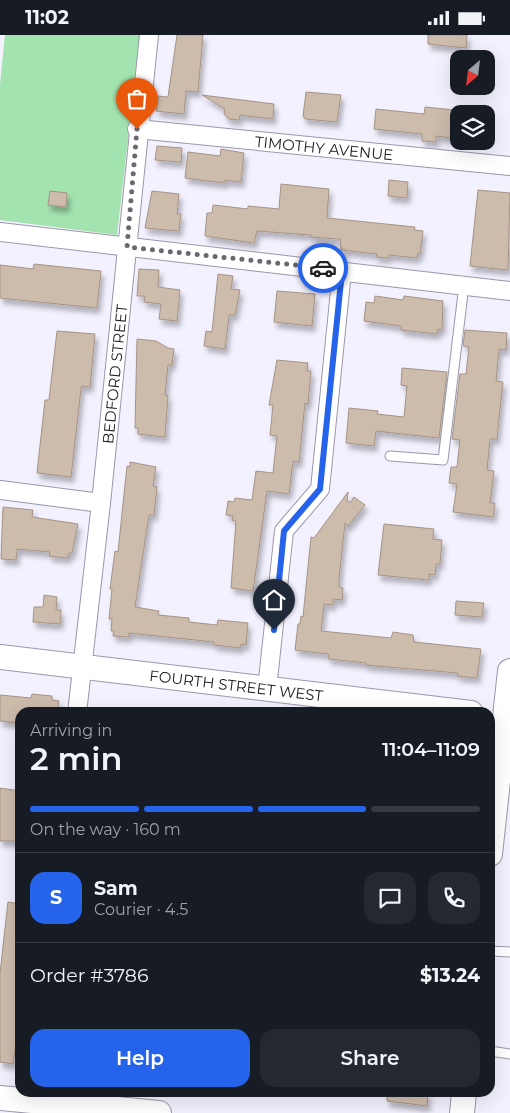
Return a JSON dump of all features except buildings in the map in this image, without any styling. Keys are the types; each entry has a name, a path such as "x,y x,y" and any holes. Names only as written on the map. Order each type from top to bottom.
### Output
{"street":[{"name":"BEDFORD STREET","path":"78,707 101,503 137,129 149,35"},
{"name":"TIMOTHY AVENUE","path":"137,129 510,166"},
{"path":"0,232 510,291"},
{"path":"267,689 284,531 320,489 342,271"},
{"path":"0,490 101,503"},
{"name":"FOURTH STREET WEST","path":"0,657 420,707"},
{"path":"495,796 502,716 510,671"},
{"path":"462,1113 464,1097"},
{"path":"0,1098 159,1113"}],"lane":[{"path":"390,456 443,461 464,285"},
{"path":"495,951 510,952"},
{"path":"495,1052 510,1053"}],"green space":[{"path":"5,35 140,35 117,235 0,220 0,84"}],"way so far":[{"path":"137,129 127,247 323,268"}],"route":[{"path":"274,630 284,531 320,489 342,271 323,268"}]}
